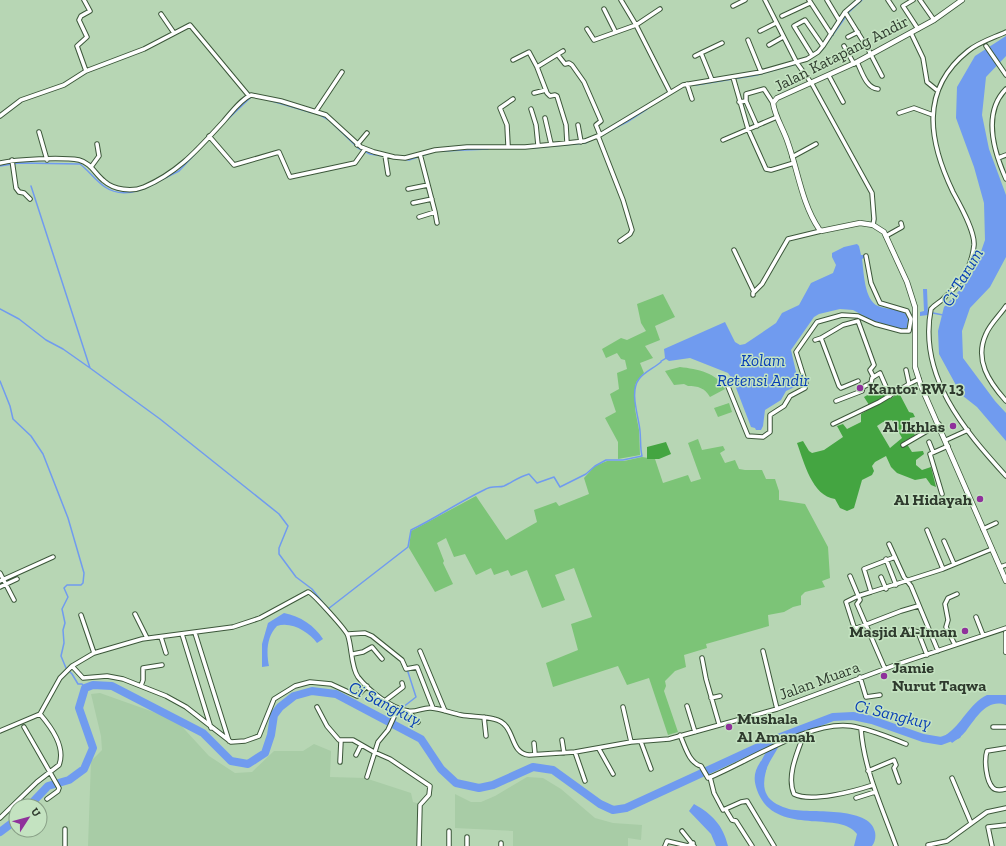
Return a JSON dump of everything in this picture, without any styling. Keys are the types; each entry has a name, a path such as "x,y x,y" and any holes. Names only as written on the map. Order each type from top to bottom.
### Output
{"street":[{"path":"84,0 90,11 81,16 79,20 87,37 77,46 86,71"},
{"path":"621,0 636,25 670,92"},
{"path":"734,6 745,0"},
{"path":"765,0 797,64 812,84 872,193 873,225"},
{"path":"827,0 839,20"},
{"path":"0,163 13,161 78,160 91,167 103,181 111,186 134,190 154,182 180,167 211,137 249,96 254,95 272,98 316,111 332,119 357,145 364,150 386,157 405,158 420,156 435,150 568,144 581,142 599,137 670,92 688,85 712,80 733,79 797,64 812,56 823,46 839,20 859,0"},
{"path":"888,0 894,9"},
{"path":"914,0 903,6 918,29"},
{"path":"920,0 934,20"},
{"name":"Jalan Katapang Andir","path":"821,231 817,226 805,198 773,103 777,98 812,84 856,63 934,20 962,0"},
{"path":"782,16 810,1 831,34"},
{"path":"604,9 615,31"},
{"path":"587,28 594,40 615,31 636,25 660,9"},
{"path":"846,13 871,54 882,76"},
{"path":"161,14 174,33"},
{"path":"812,56 794,26 805,20 823,46"},
{"path":"760,31 776,23"},
{"path":"0,116 21,100 64,85 86,71 144,49 192,25 249,96"},
{"path":"848,37 858,32"},
{"path":"1006,32 968,50 954,64 938,91 933,115 933,136 943,171 962,209 973,237 974,244 970,263 962,278 931,309 930,353 937,381 944,395 968,430 1006,476"},
{"path":"911,33 923,58 927,82 938,91"},
{"path":"769,45 783,37"},
{"path":"986,46 991,38"},
{"path":"748,40 761,72"},
{"path":"695,56 722,43"},
{"path":"844,46 867,82 873,88 878,89"},
{"path":"976,46 986,46"},
{"path":"986,46 1006,75"},
{"path":"537,67 563,51"},
{"path":"513,60 528,52 537,67 546,90 550,96 557,96 566,125 568,144"},
{"path":"701,53 712,80"},
{"path":"558,55 565,64 569,63 572,65 584,82 600,118 601,122 596,126 599,137 623,200 632,230 630,234 620,241"},
{"path":"316,111 342,72"},
{"path":"829,76 842,102"},
{"path":"733,79 748,129 766,169 771,170 794,163"},
{"path":"688,85 692,99"},
{"path":"757,126 746,101 746,94 764,89 773,103"},
{"path":"1006,89 998,101 993,120 994,146 1006,179"},
{"path":"534,93 546,90"},
{"path":"508,146 507,125 500,108 513,99"},
{"path":"739,102 746,101"},
{"path":"899,113 914,108 933,115"},
{"path":"531,109 536,125 538,145"},
{"path":"723,140 777,117"},
{"path":"545,118 551,144"},
{"path":"578,125 581,142"},
{"path":"39,132 48,160"},
{"path":"357,145 367,133"},
{"path":"211,137 234,165 279,152 290,177 355,163 364,150"},
{"path":"91,167 99,156 97,144"},
{"path":"792,156 816,144"},
{"path":"998,158 1006,155"},
{"path":"420,156 437,223"},
{"path":"386,157 388,174"},
{"path":"13,161 18,191 24,193 30,199"},
{"path":"408,189 428,185"},
{"path":"413,203 432,199"},
{"path":"419,217 435,212"},
{"path":"886,236 902,227 901,223"},
{"path":"734,250 753,294 762,284 788,239 852,224 873,225 884,232 907,282 915,308 915,367 919,379 1006,581"},
{"path":"726,384 748,436 763,437 770,432 770,415 784,406 790,396 805,388 806,384 796,352 817,322 842,315 858,316 875,324 901,331 909,331 911,319 907,311 880,303 871,283 866,256"},
{"path":"1006,306 987,332 981,349 984,370 1006,401"},
{"path":"815,340 843,325 858,321 874,365 870,369 873,376 871,383 863,386 862,391 836,401"},
{"path":"821,338 839,386 841,388 858,381"},
{"path":"906,370 909,384"},
{"path":"873,376 880,373 881,374 890,396"},
{"path":"833,424 890,396 919,379"},
{"path":"1002,396 1006,393"},
{"path":"904,445 939,424"},
{"path":"946,440 968,430"},
{"path":"929,442 933,452"},
{"path":"942,494 930,453 948,446"},
{"path":"983,529 996,523"},
{"path":"927,530 943,569"},
{"path":"944,541 954,564"},
{"path":"889,544 938,651"},
{"path":"918,606 855,628 846,602 858,596 886,589 943,569 992,548"},
{"path":"2,580 53,557"},
{"path":"872,592 864,569 886,559 895,557"},
{"path":"886,559 896,585"},
{"path":"1000,567 1006,565"},
{"path":"0,573 2,580 14,600"},
{"path":"850,576 860,600 857,604 885,669"},
{"path":"881,577 886,589"},
{"path":"0,587 17,579"},
{"path":"0,731 40,714 60,678 70,668 94,653 147,638 225,629 265,616 292,599 310,592 348,634 357,675 367,686 397,709 408,711 433,708 469,716 484,717 486,736"},
{"path":"955,645 946,627 948,620 945,604 948,598 957,594"},
{"path":"135,614 147,638"},
{"path":"81,615 94,653"},
{"path":"976,617 983,635"},
{"name":"Jalan Muara","path":"484,717 502,722 510,730 519,752 523,754 575,752 631,742 665,740 777,709 885,669 1006,628"},
{"path":"910,630 918,632 927,655"},
{"path":"194,633 229,742"},
{"path":"348,634 365,633 372,636 402,660 406,669 417,667 433,708"},
{"path":"1006,633 1006,652"},
{"path":"182,634 211,728"},
{"path":"161,637 166,653"},
{"path":"353,654 364,652 372,647 382,659"},
{"path":"420,651 445,711"},
{"path":"763,651 777,709"},
{"path":"702,658 711,698 719,724"},
{"path":"141,686 143,680 143,668 162,665"},
{"path":"70,668 83,678 107,676 141,686 177,701 229,742 245,741 259,736 274,699 295,686 310,682 325,683 337,685 357,696 367,686"},
{"path":"860,678 866,697 880,696"},
{"path":"386,700 403,688 402,682"},
{"path":"711,698 720,696"},
{"path":"687,706 695,732"},
{"path":"318,707 327,726 341,741 340,762"},
{"path":"623,707 631,742"},
{"path":"368,777 378,742 388,730 397,709"},
{"path":"408,711 418,722"},
{"path":"0,818 37,782 51,774 59,765 60,751 54,734 40,714"},
{"path":"708,777 804,734 833,726 850,726 906,744"},
{"path":"24,727 59,788 58,791 48,798"},
{"path":"993,727 1006,727"},
{"path":"861,729 864,760 896,846"},
{"path":"804,734 793,768 792,786 794,794 811,797 856,790 873,784"},
{"path":"680,735 691,759 694,763 701,766 708,777 723,810 726,810 732,820 736,821 752,846"},
{"path":"341,741 353,740 390,759 431,786 428,796 420,805 419,846"},
{"path":"562,740 564,753"},
{"path":"641,742 651,769"},
{"path":"534,743 536,754"},
{"path":"356,755 361,745"},
{"path":"599,748 613,774"},
{"path":"1006,748 987,751 986,762 988,775 993,788 1006,790"},
{"path":"575,752 585,781"},
{"path":"868,771 893,759 896,765 894,768 899,782"},
{"path":"896,765 901,763"},
{"path":"952,778 971,823"},
{"path":"856,798 875,792"},
{"path":"726,810 740,802 747,801 774,846"},
{"path":"928,845 947,841 987,812 1006,808"},
{"path":"992,846 988,827 1006,825"},
{"path":"65,829 65,846"},
{"path":"449,831 449,846"},
{"path":"682,831 694,845"},
{"path":"467,837 467,846"},
{"path":"665,846 667,841 688,846 694,845"}],"shaded area":[{"path":"100,693 176,720 209,756 235,773 252,772 274,751 303,751 314,744 331,751 330,777 365,778 411,793 413,802 420,804 419,846 88,846 91,761 102,750 101,736 91,694"},
{"path":"527,777 543,778 561,789 595,818 613,823 642,825 641,840 628,838 628,846 513,846 513,831 455,828 455,794 471,802 481,802 495,796"}],"green space":[{"path":"663,294 675,317 655,326 660,340 645,346 653,358 640,363 644,373 637,381 635,386 635,409 639,430 640,455 618,459 618,442 605,418 616,412 610,394 619,389 617,373 627,369 625,360 621,359 617,353 606,358 602,349 621,338 627,340 646,331 641,323 637,304"},
{"path":"680,367 706,373 717,379 725,389 710,397 706,391 695,386 688,386 684,384 674,385 665,371"},
{"path":"886,392 890,399 899,393 909,412 913,413 915,417 910,418 909,426 915,435 905,441 912,452 923,451 924,454 916,460 916,465 922,470 931,467 936,487 931,485 926,478 915,480 897,473 891,467 886,456 875,462 872,466 874,471 872,475 862,480 854,508 847,511 840,508 835,499 827,497 820,492 810,477 797,443 803,441 812,453 824,450 843,437 837,426 843,424 847,429 861,422 861,414 871,408 864,397 871,393 875,395","holes":["892,420 902,438 890,448 877,426 883,422"]},
{"path":"729,403 732,412 718,417 714,408"},
{"path":"698,439 702,450 723,446 725,450 720,453 725,463 735,460 739,469 762,470 766,479 775,479 779,491 779,500 805,504 828,547 830,578 822,581 825,587 805,592 801,596 801,605 784,612 768,615 769,626 706,644 707,648 684,655 686,667 675,671 665,681 666,686 664,691 678,732 668,735 649,678 627,685 618,666 553,687 546,663 578,650 571,624 592,617 574,568 555,575 565,600 542,608 527,570 511,576 508,570 494,575 491,568 476,575 465,554 454,557 446,538 437,543 444,561 443,563 453,584 435,592 409,548 411,531 476,496 506,540 537,522 534,510 556,502 559,506 589,494 584,478 595,466 607,461 624,461 642,457 655,459 663,483 688,475 691,482 701,479 688,443"},
{"path":"666,442 671,454 659,459 647,459 647,447"}],"water":[{"path":"1006,36 1006,56 986,77 982,115 989,149 1006,195 1006,257 990,287 970,308 962,331 963,358 995,401 1006,413 1006,441 977,407 963,396 957,387 939,354 938,331 944,307 968,281 976,266 985,240 984,203 974,167 956,118 957,87 975,56"},
{"name":"Kolam Retensi Andir","path":"857,244 861,255 864,255 864,258 862,259 864,278 870,298 873,303 878,306 900,311 906,314 908,320 907,328 901,329 875,322 853,310 840,309 819,314 814,317 791,350 799,385 786,391 781,400 765,410 761,430 756,430 755,428 751,427 733,380 728,373 690,358 669,361 666,359 661,362 660,361 665,358 664,349 725,322 735,342 740,345 745,344 776,323 782,313 799,305 811,283 833,273 836,265 832,257 832,253 844,247"},
{"path":"923,289 927,289 928,315 920,316 920,312 924,311"},
{"path":"284,613 296,616 306,622 320,634 323,639 317,643 305,631 299,628 288,625 277,626 271,634 268,644 269,666 262,667 262,644 268,623"},
{"path":"987,695 1006,695 1006,705 993,704 983,710 964,733 952,743 946,735 957,725 975,704"},
{"path":"761,761 768,762 764,778 764,787 767,795 773,802 789,809 837,812 851,814 862,818 871,823 875,832 875,839 872,846 854,846 857,834 849,827 837,823 807,821 792,818 777,814 765,805 757,790 755,782 757,768"},
{"path":"694,804 716,821 723,832 728,846 716,846 711,834 689,811"}],"waterway":[{"path":"822,50 849,12 862,0"},
{"path":"696,85 757,75 796,64"},
{"path":"228,119 250,98"},
{"path":"265,99 313,113"},
{"path":"532,148 585,143 627,122 647,109"},
{"path":"320,115 329,120 358,148 370,154 409,160 436,151"},
{"path":"442,151 488,149"},
{"path":"159,181 179,171 195,154"},
{"path":"0,166 19,163 80,164 105,187 124,193 144,189 156,183"},
{"path":"31,186 90,368 160,419 279,514 288,526 279,548 279,554 296,577 312,589 327,608"},
{"path":"0,309 19,319 46,340 63,349 90,368"},
{"path":"933,313 943,315"},
{"path":"328,609 408,547 411,530 487,488 504,486 529,474 537,483 554,477 560,487 586,474 595,466 606,460 623,460 642,456 640,431 635,405 636,384 646,372 661,362"},
{"path":"0,381 10,406 13,419 31,436 43,454 68,518 84,573 83,583 81,585 67,585 64,588 68,597 62,609 65,623 63,630 64,643 61,656 66,668 78,684 82,684 85,688"},
{"path":"394,724 398,711 416,697 407,669"},
{"name":"Ci Sangkuy","path":"37,798 48,786 69,780 84,769 93,748 79,708 85,688 93,685 112,686 203,733 231,761 248,764 265,753 271,735 274,715 280,707 294,696 312,691 336,694 421,739 441,769 456,783 479,788 493,785 533,767 553,770 600,804 613,810 626,808 778,738 833,717 853,716 872,720 923,738 941,741 957,735"},
{"path":"762,770 778,738"},
{"name":"Ci Sangkuy","path":"0,832 8,826"}],"place":[{"name":"Kantor RW 13","path":"860,388"},
{"name":"Al Ikhlas","path":"953,426"},
{"name":"Al Hidayah","path":"980,499"},
{"name":"Masjid Al-Iman","path":"965,631"},
{"name":"Jamie Nurut Taqwa","path":"884,676"},
{"name":"Mushala Al Amanah","path":"729,727"}],"water label":[{"name":"Ci Tarum","path":"962,277"}]}
